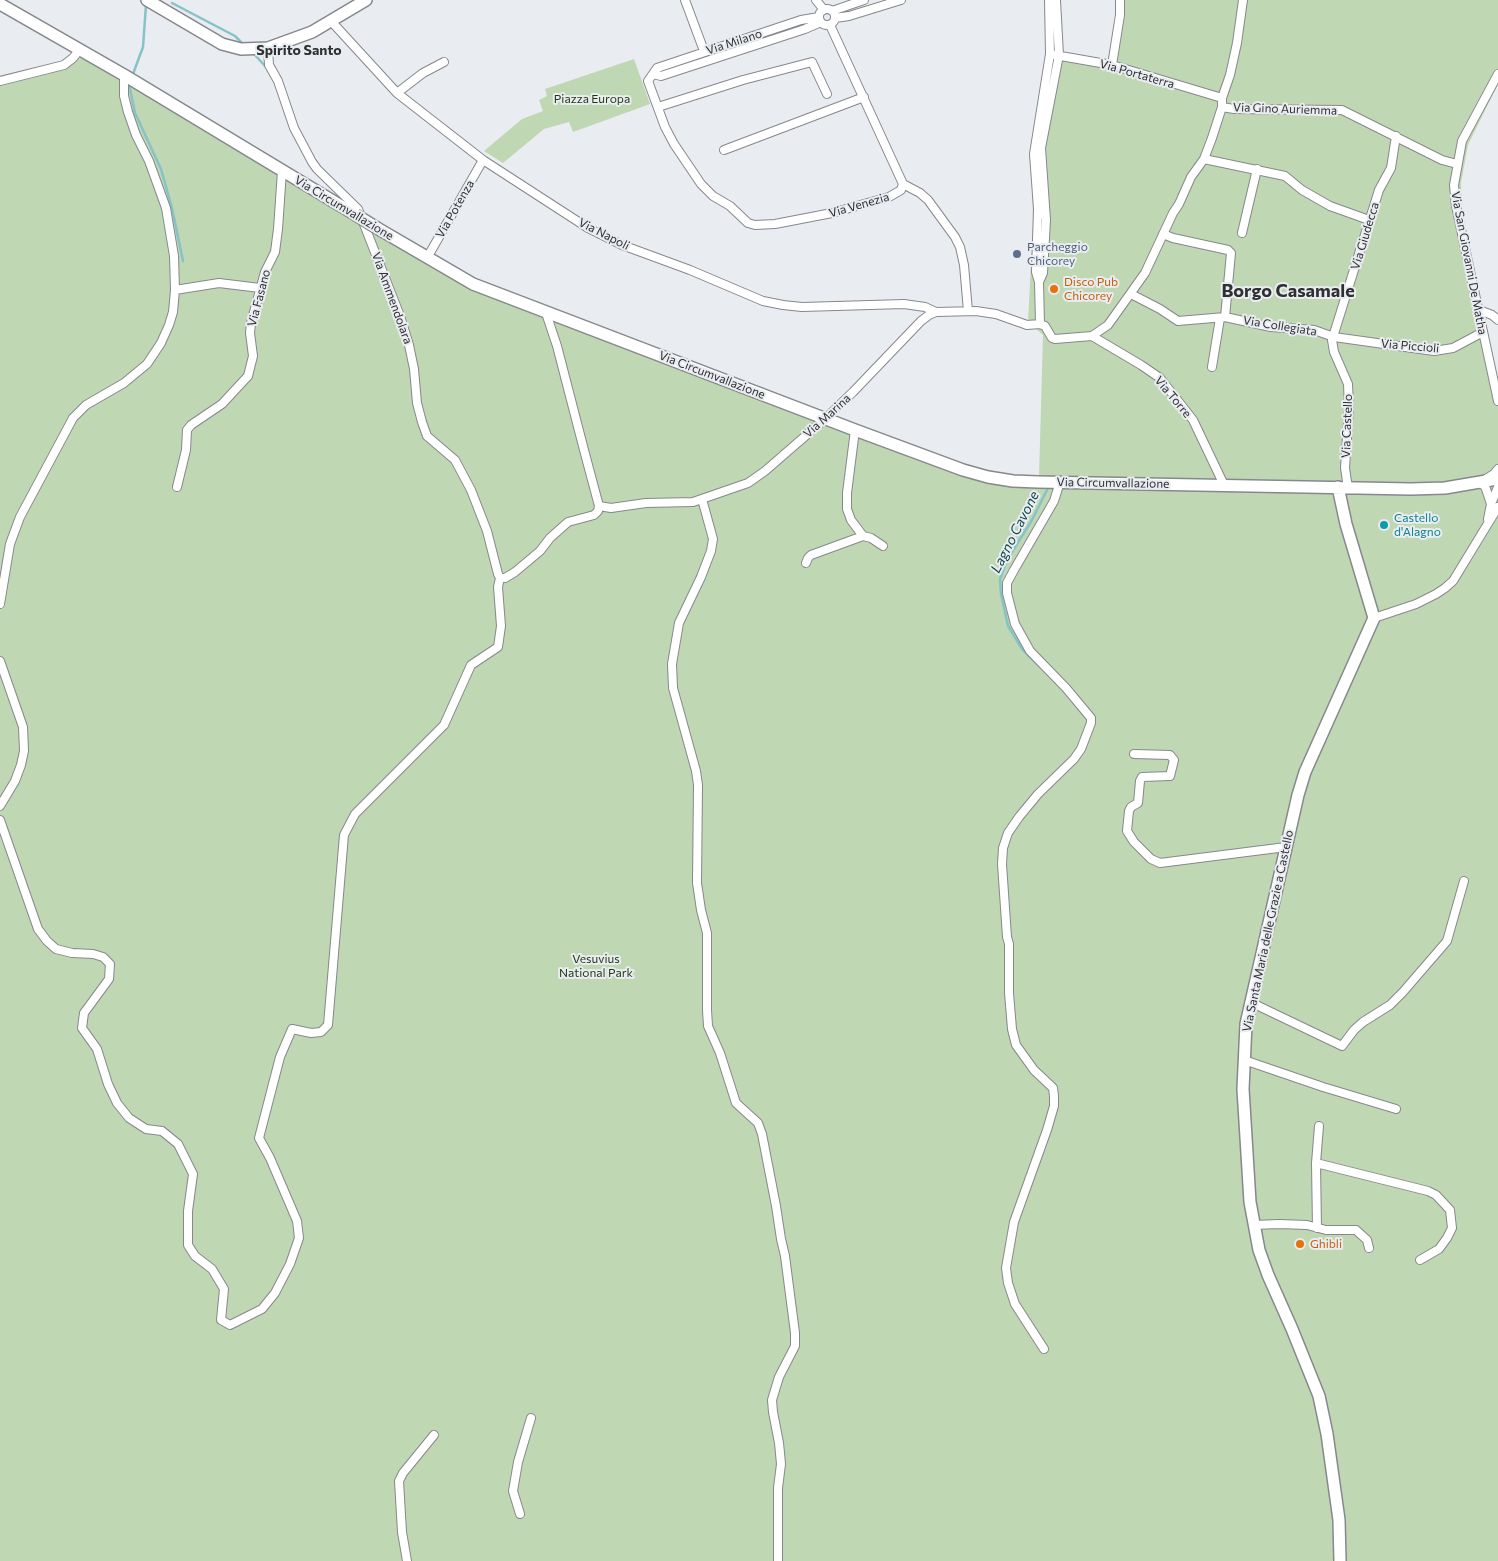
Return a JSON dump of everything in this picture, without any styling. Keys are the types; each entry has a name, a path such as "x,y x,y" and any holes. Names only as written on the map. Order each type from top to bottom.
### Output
{"main road":[{"path":"147,0 222,44 241,49 268,48 312,32 331,21 351,4 366,0"},
{"name":"Via Circumvallazione","path":"0,4 124,75 473,284 963,470 1012,481 1343,488 1428,489 1498,479"},
{"path":"1343,488 1346,524 1374,618"},
{"name":"Via Santa Maria delle Grazie a Castello","path":"1340,1561 1339,1520 1327,1434 1319,1396 1268,1275 1259,1250 1254,1225 1250,1202 1243,1089 1244,1060 1246,1024 1250,1002 1298,795 1306,772 1374,618"}],"street":[{"path":"685,0 704,51"},
{"name":"Via Venezia","path":"658,108 674,144 701,184 712,196 730,206 748,223 755,225 775,224 862,206 897,193 902,184 830,16 816,0"},
{"path":"864,0 830,16 825,25 820,20 820,12 830,16 849,16 901,0"},
{"path":"1049,0 1050,54 1034,154 1038,209 1036,272 1039,282 1040,324 1045,326 1052,338 1056,339 1092,336 1108,324 1146,273 1191,176 1204,159 1222,106 1222,98 1230,74 1237,43 1243,0"},
{"path":"1039,282 1043,273 1046,220 1041,148 1059,55 1056,0"},
{"path":"1112,65 1120,15 1120,0"},
{"name":"Via Milano","path":"802,20 820,20 805,29 661,76 653,74 657,68 704,51 802,20"},
{"name":"Via Napoli","path":"331,21 397,93 484,160 596,232 622,245 690,270 763,301 802,307 904,304 925,307 936,312 968,311 996,314 1027,325 1040,324"},
{"name":"Via Ammendolara","path":"0,820 38,929 47,941 56,949 72,953 103,956 110,964 109,979 84,1013 82,1028 97,1049 108,1084 117,1103 129,1118 146,1128 162,1131 178,1144 193,1174 188,1210 188,1245 195,1256 212,1269 224,1289 221,1320 230,1326 262,1309 279,1285 300,1238 297,1220 270,1158 259,1138 280,1057 292,1029 311,1033 321,1032 328,1025 344,835 355,814 444,725 471,665 498,646 501,626 498,587 500,578 487,531 471,490 455,460 427,436 417,404 414,369 407,338 358,209 316,169 312,162 294,128 270,65 268,48"},
{"path":"0,81 64,65 80,49"},
{"name":"Via Portaterra","path":"1050,54 1112,65 1222,98"},
{"path":"397,93 423,73 444,62"},
{"path":"653,74 648,81 658,108 743,80 812,62 827,94"},
{"name":"Via San Giovanni De Matha","path":"1498,74 1465,134 1454,184 1456,206 1498,401"},
{"path":"0,604 10,544 20,517 73,418 86,405 124,383 147,364 170,325 175,290 174,256 166,208 128,112 124,96 124,75"},
{"path":"724,150 864,97"},
{"name":"Via Gino Auriemma","path":"1222,106 1234,109 1342,110 1442,160 1457,164"},
{"name":"Via Giudecca","path":"1334,337 1380,186 1391,168 1396,136"},
{"path":"1204,159 1285,176 1302,190 1330,206 1369,220"},
{"name":"Via Potenza","path":"427,258 484,160"},
{"path":"1242,233 1257,170"},
{"name":"Via Fasano","path":"177,487 186,450 187,430 191,425 222,404 248,376 253,356 250,333 260,288 265,272 275,252 282,171"},
{"path":"902,184 924,196 955,237 960,247 964,265 968,311"},
{"path":"1163,234 1228,250 1231,253 1222,317 1212,367"},
{"path":"175,290 219,283 260,288"},
{"name":"Via Collegiata","path":"1131,294 1160,309 1178,322 1222,317 1271,327 1314,330 1334,337"},
{"path":"1479,310 1492,315 1498,320"},
{"name":"Via Marina","path":"702,500 748,483 765,471 825,419 921,321 929,314 936,312"},
{"path":"500,578 505,578 515,572 540,551 550,538 568,522 594,514 598,511 599,506 557,346 546,313"},
{"name":"Via Piccioli","path":"1334,337 1434,351 1453,348 1482,332"},
{"name":"Via Torre","path":"1092,336 1160,378 1193,420 1224,485"},
{"name":"Via Castello","path":"1334,337 1332,340 1334,352 1348,384 1349,408 1343,488"},
{"path":"855,430 847,493 847,509 851,520 863,536"},
{"path":"1476,483 1487,478 1498,469"},
{"path":"1044,1349 1015,1304 1008,1283 1006,1268 1014,1222 1047,1130 1054,1106 1054,1096 1053,1088 1034,1070 1016,1046 1012,1029 1009,993 1009,944 1002,864 1003,848 1008,833 1038,794 1074,759 1081,749 1091,723 1090,718 1066,688 1030,651 1016,624 1007,593 1007,583 1010,577 1054,501 1056,482"},
{"path":"1476,483 1484,486 1494,505"},
{"path":"1374,618 1416,604 1436,594 1453,581 1487,523 1498,487"},
{"path":"599,506 611,508 646,504 675,504 702,500 713,539 711,551 701,577 679,623 672,664 673,688 696,771 698,785 697,883 707,933 706,1010 708,1026 720,1053 736,1103 758,1123 762,1134 781,1239 786,1256 795,1332 794,1346 779,1377 772,1400 781,1464 778,1488 778,1561"},
{"path":"806,563 811,555 863,536 871,538 883,546"},
{"path":"0,661 23,727 24,751 15,781 0,806"},
{"path":"1134,754 1170,755 1174,760 1170,776 1142,777 1138,803 1128,811 1127,831 1134,842 1151,859 1160,863 1286,847"},
{"path":"1250,1002 1342,1046 1354,1030 1363,1022 1390,1005 1447,941 1464,881"},
{"path":"1244,1060 1396,1109"},
{"path":"1317,1228 1316,1163 1320,1126"},
{"path":"1316,1163 1428,1191 1436,1195 1450,1210 1452,1228 1439,1249 1420,1260"},
{"path":"1254,1225 1279,1224 1326,1230 1356,1230 1367,1240 1369,1248"},
{"path":"520,1514 513,1491 518,1462 531,1418"},
{"path":"407,1561 402,1532 398,1481 434,1435"}],"green space":[{"name":"Vesuvius National Park","path":"1117,0 1498,0 1498,84 1468,145 1461,183 1462,216 1498,386 1498,1561 0,1561 0,80 97,54 482,286 988,473 1039,477 1043,335 1028,322 1033,226 1032,145 1048,56 1108,59 1118,10"},
{"name":"Piazza Europa","path":"634,59 650,104 573,132 569,122 544,129 503,163 484,151 522,119 543,111 539,100 547,96 545,89"}],"waterway":[{"path":"172,3 235,36 244,45"},
{"path":"133,74 143,47 146,5"},
{"path":"255,55 265,66"},
{"path":"129,84 135,113 161,169 172,208 183,261"},
{"name":"Lagno Cavone","path":"1037,664 1022,649 1008,626 1001,594 1000,579 1007,560 1032,520 1048,488"}],"place":[{"name":"Parcheggio Chicorey","path":"1017,254"},
{"name":"Disco Pub Chicorey","path":"1054,289"},
{"name":"Castello d'Alagno","path":"1384,525"},
{"name":"Ghibli","path":"1300,1244"}],"district":[{"name":"Spirito Santo","path":"299,50"},
{"name":"Borgo Casamale","path":"1288,291"}]}
